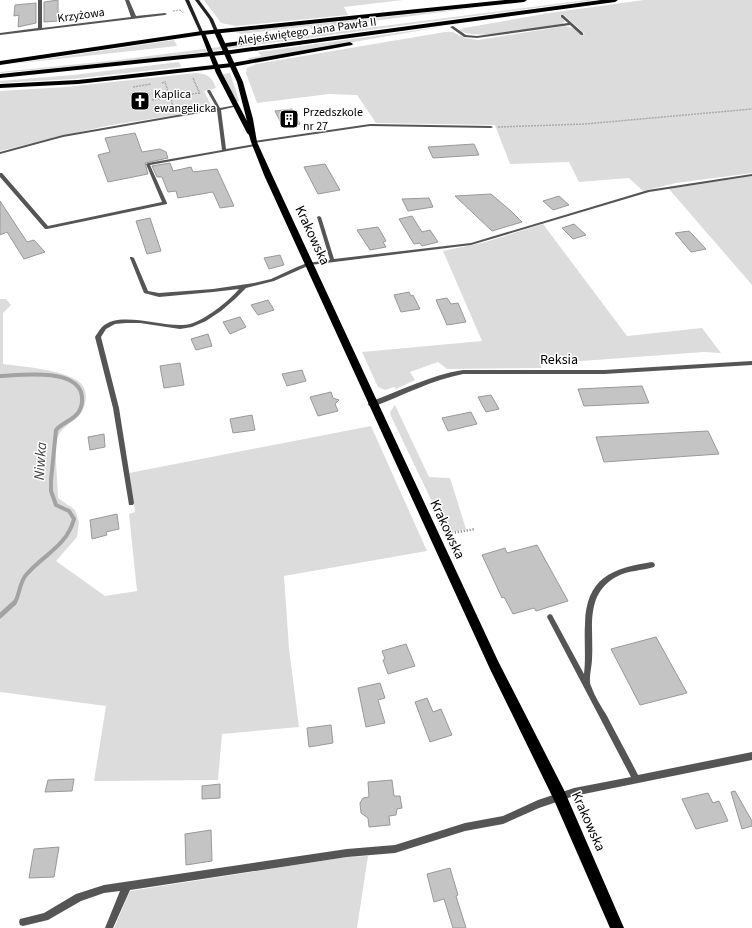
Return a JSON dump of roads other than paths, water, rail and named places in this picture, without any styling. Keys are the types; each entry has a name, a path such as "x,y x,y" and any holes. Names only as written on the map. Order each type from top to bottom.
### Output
{"highway":[{"path":"0,63 202,33 524,0"},
{"name":"Aleje świętego Jana Pawła II","path":"342,29 568,0"},
{"name":"Aleje świętego Jana Pawła II","path":"0,76 84,70 191,58 615,0"},
{"path":"0,86 78,82 215,62 232,64 452,27 548,9"},
{"name":"Aleje świętego Jana Pawła II","path":"0,69 99,60 270,39"}],"main road":[{"name":"Krakowska","path":"186,0 255,143 372,404 494,665 525,724 560,797 617,928"},
{"name":"Krakowska","path":"197,0 211,18 232,64 243,92 255,143"}],"street":[{"path":"40,0 40,30"},
{"path":"127,0 134,18"},
{"name":"Krzyżowa","path":"0,34 165,14"},
{"name":"Reksia","path":"372,404 420,383 446,374 481,371 604,372 752,363"}],"lane":[{"path":"562,16 582,34"},
{"path":"452,27 464,36 477,37 571,24"},
{"path":"209,91 219,109 224,150"},
{"path":"0,153 63,136 236,106"},
{"path":"0,174 47,228 165,203 148,164 255,143 370,124 491,127"},
{"path":"132,258 146,292 149,294 159,295 244,287 276,279 299,266 332,260 471,244 643,193 752,174"},
{"path":"319,217 332,260"},
{"path":"131,503 116,408 98,337 100,332 110,324 124,322 190,326 216,312 244,287"},
{"path":"586,686 589,657 588,611 595,594 604,583 614,575 630,569 652,565"},
{"path":"550,617 636,779"},
{"path":"23,922 46,917 79,897 104,889 347,853 395,849 466,827 503,820 574,792 752,756"},
{"path":"109,928 127,886"}],"waterway":[{"name":"Niwka","path":"0,376 32,374 57,376 68,379 76,384 82,397 81,406 78,413 56,430 51,480 51,491 56,505 69,511 74,519 66,536 54,550 26,575 14,604"},
{"name":"Niwka","path":"0,616 14,603"}],"place":[{"name":"Kaplica ewangelicka","path":"140,101"},
{"name":"Przedszkole nr 27","path":"289,119"}]}
